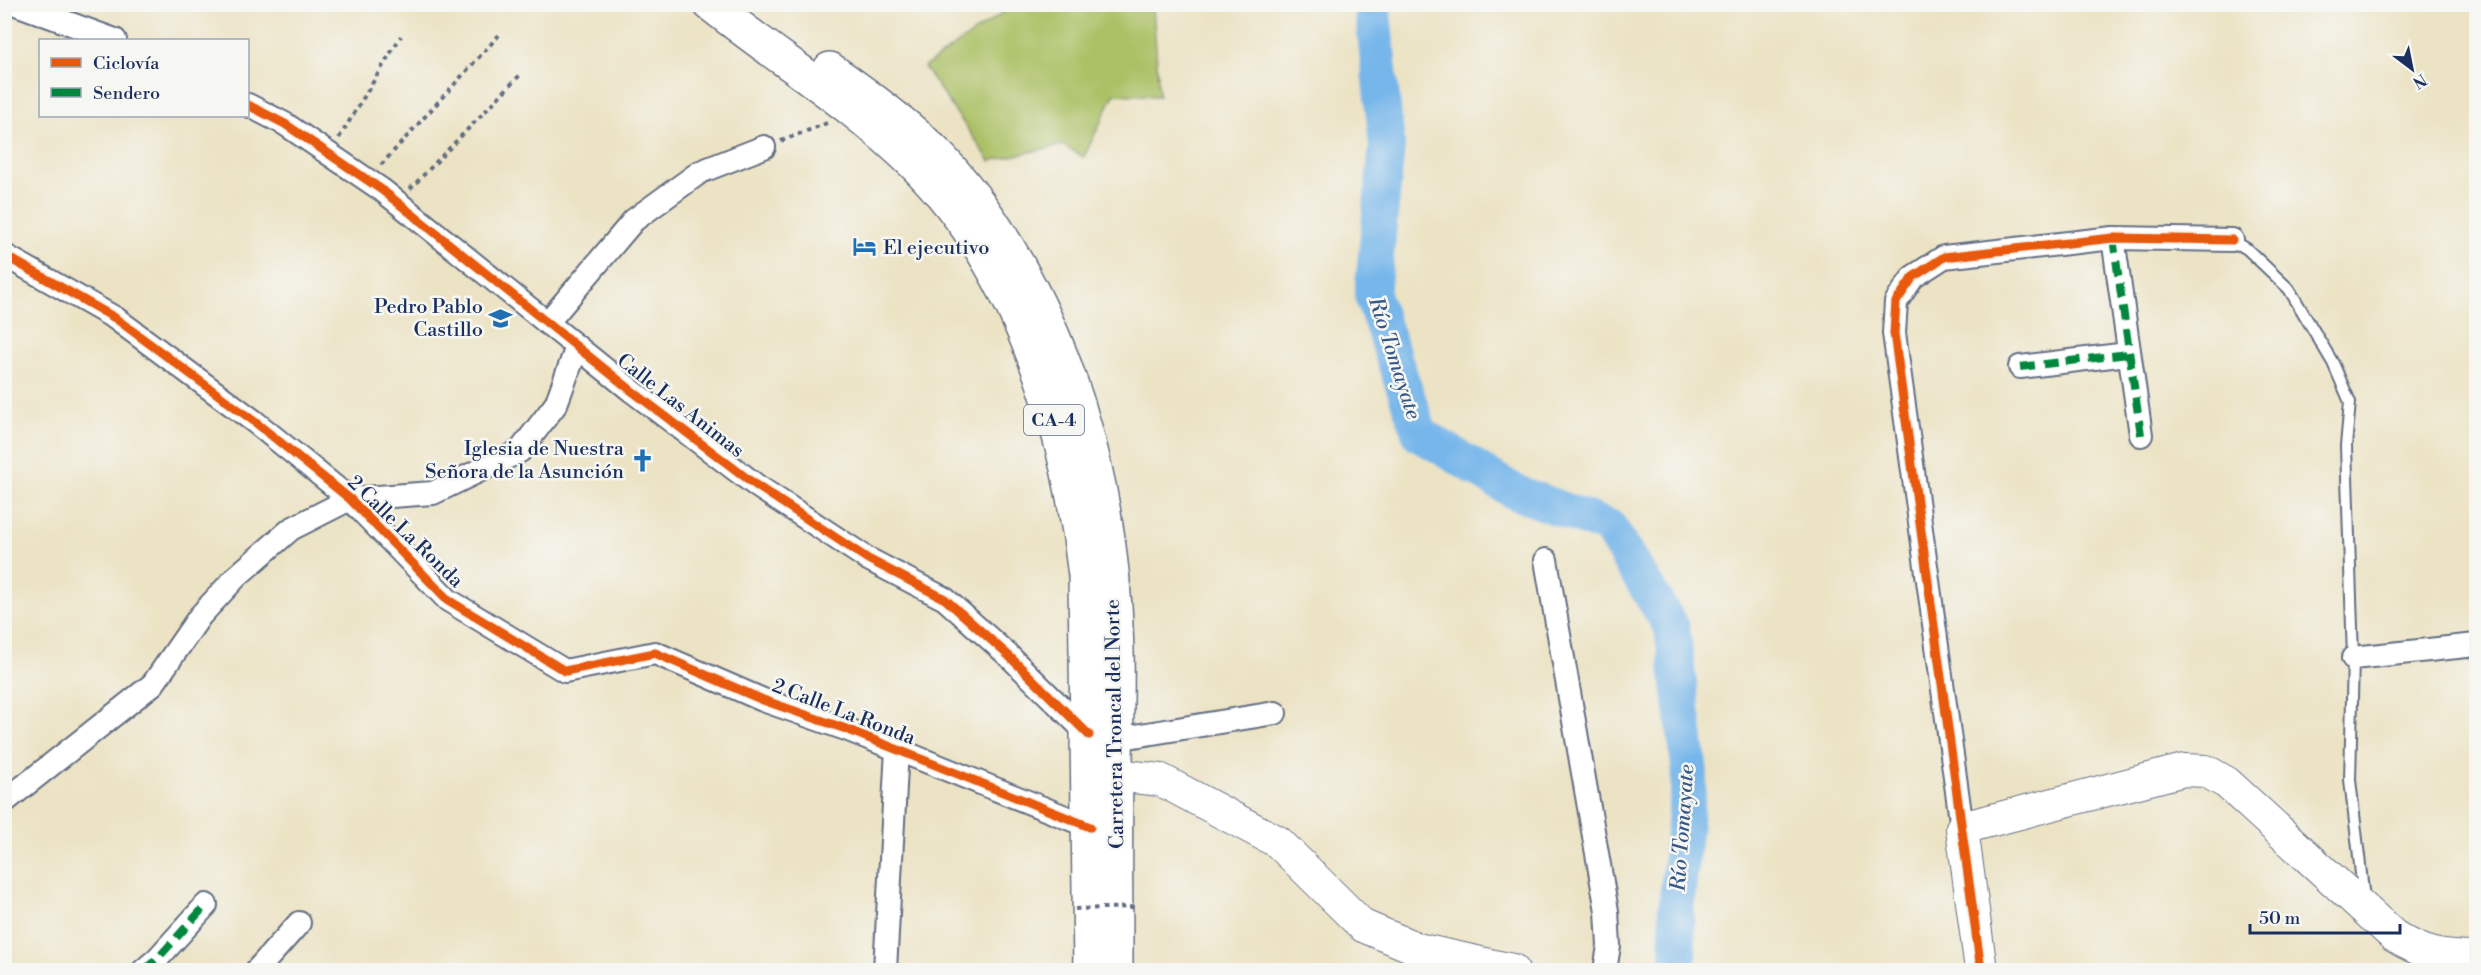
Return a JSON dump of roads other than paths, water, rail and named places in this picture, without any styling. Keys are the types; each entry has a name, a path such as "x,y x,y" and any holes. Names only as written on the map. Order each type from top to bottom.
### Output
{"main road":[{"name":"Carretera Troncal del Norte","path":"710,4 853,113 914,164 949,204 1013,308 1033,352 1061,446 1079,527 1103,737 1116,775 1116,970"},
{"name":"Carretera Troncal del Norte","path":"742,4 792,43 875,100 933,151 990,219 1034,294 1076,394 1096,470 1107,530 1117,648 1090,827 1090,970"}],"street":[{"path":"16,4 112,39"},
{"name":"Calle Las Animas","path":"249,106 285,124 398,202 547,323 757,486 868,559 945,598 1103,737"},
{"path":"547,323 634,220 700,172 764,147"},
{"path":"2113,238 2141,435"},
{"path":"1981,970 1894,333 1896,302 1913,277 1944,258 2113,238 2232,240"},
{"name":"2 Calle La Ronda","path":"4,255 115,318 255,422 350,500 448,600 565,670 655,653 763,700 897,749 1090,827"},
{"path":"4,802 153,684 200,616 237,576 291,529 350,500 433,493 520,451 556,404 577,346"},
{"path":"2020,367 2128,354"},
{"path":"1546,560 1607,911 1609,946 1605,970"},
{"path":"2353,658 2476,645"},
{"path":"1103,737 1275,713"},
{"path":"885,970 897,749"},
{"path":"1962,828 2168,772 2206,771 2227,783 2394,936 2420,951 2451,958 2476,958"},
{"path":"1116,775 1161,780 1278,842 1363,926 1418,949 1513,970"},
{"path":"144,970 158,958 206,905"},
{"path":"257,970 299,923"}],"lane":[{"path":"2232,240 2247,249 2289,289 2333,363 2350,402 2346,446 2353,658 2350,780 2362,861 2365,911"}],"waterway":[{"name":"Río Tomayate","path":"1372,4 1387,146 1372,295 1420,434 1515,492 1609,527 1672,628 1690,773 1676,908 1679,970"}],"place":[{"name":"El ejecutivo","path":"865,247"},
{"name":"Pedro Pablo Castillo","path":"501,318"},
{"name":"Iglesia de Nuestra Señora de la Asunción","path":"642,460"}]}
